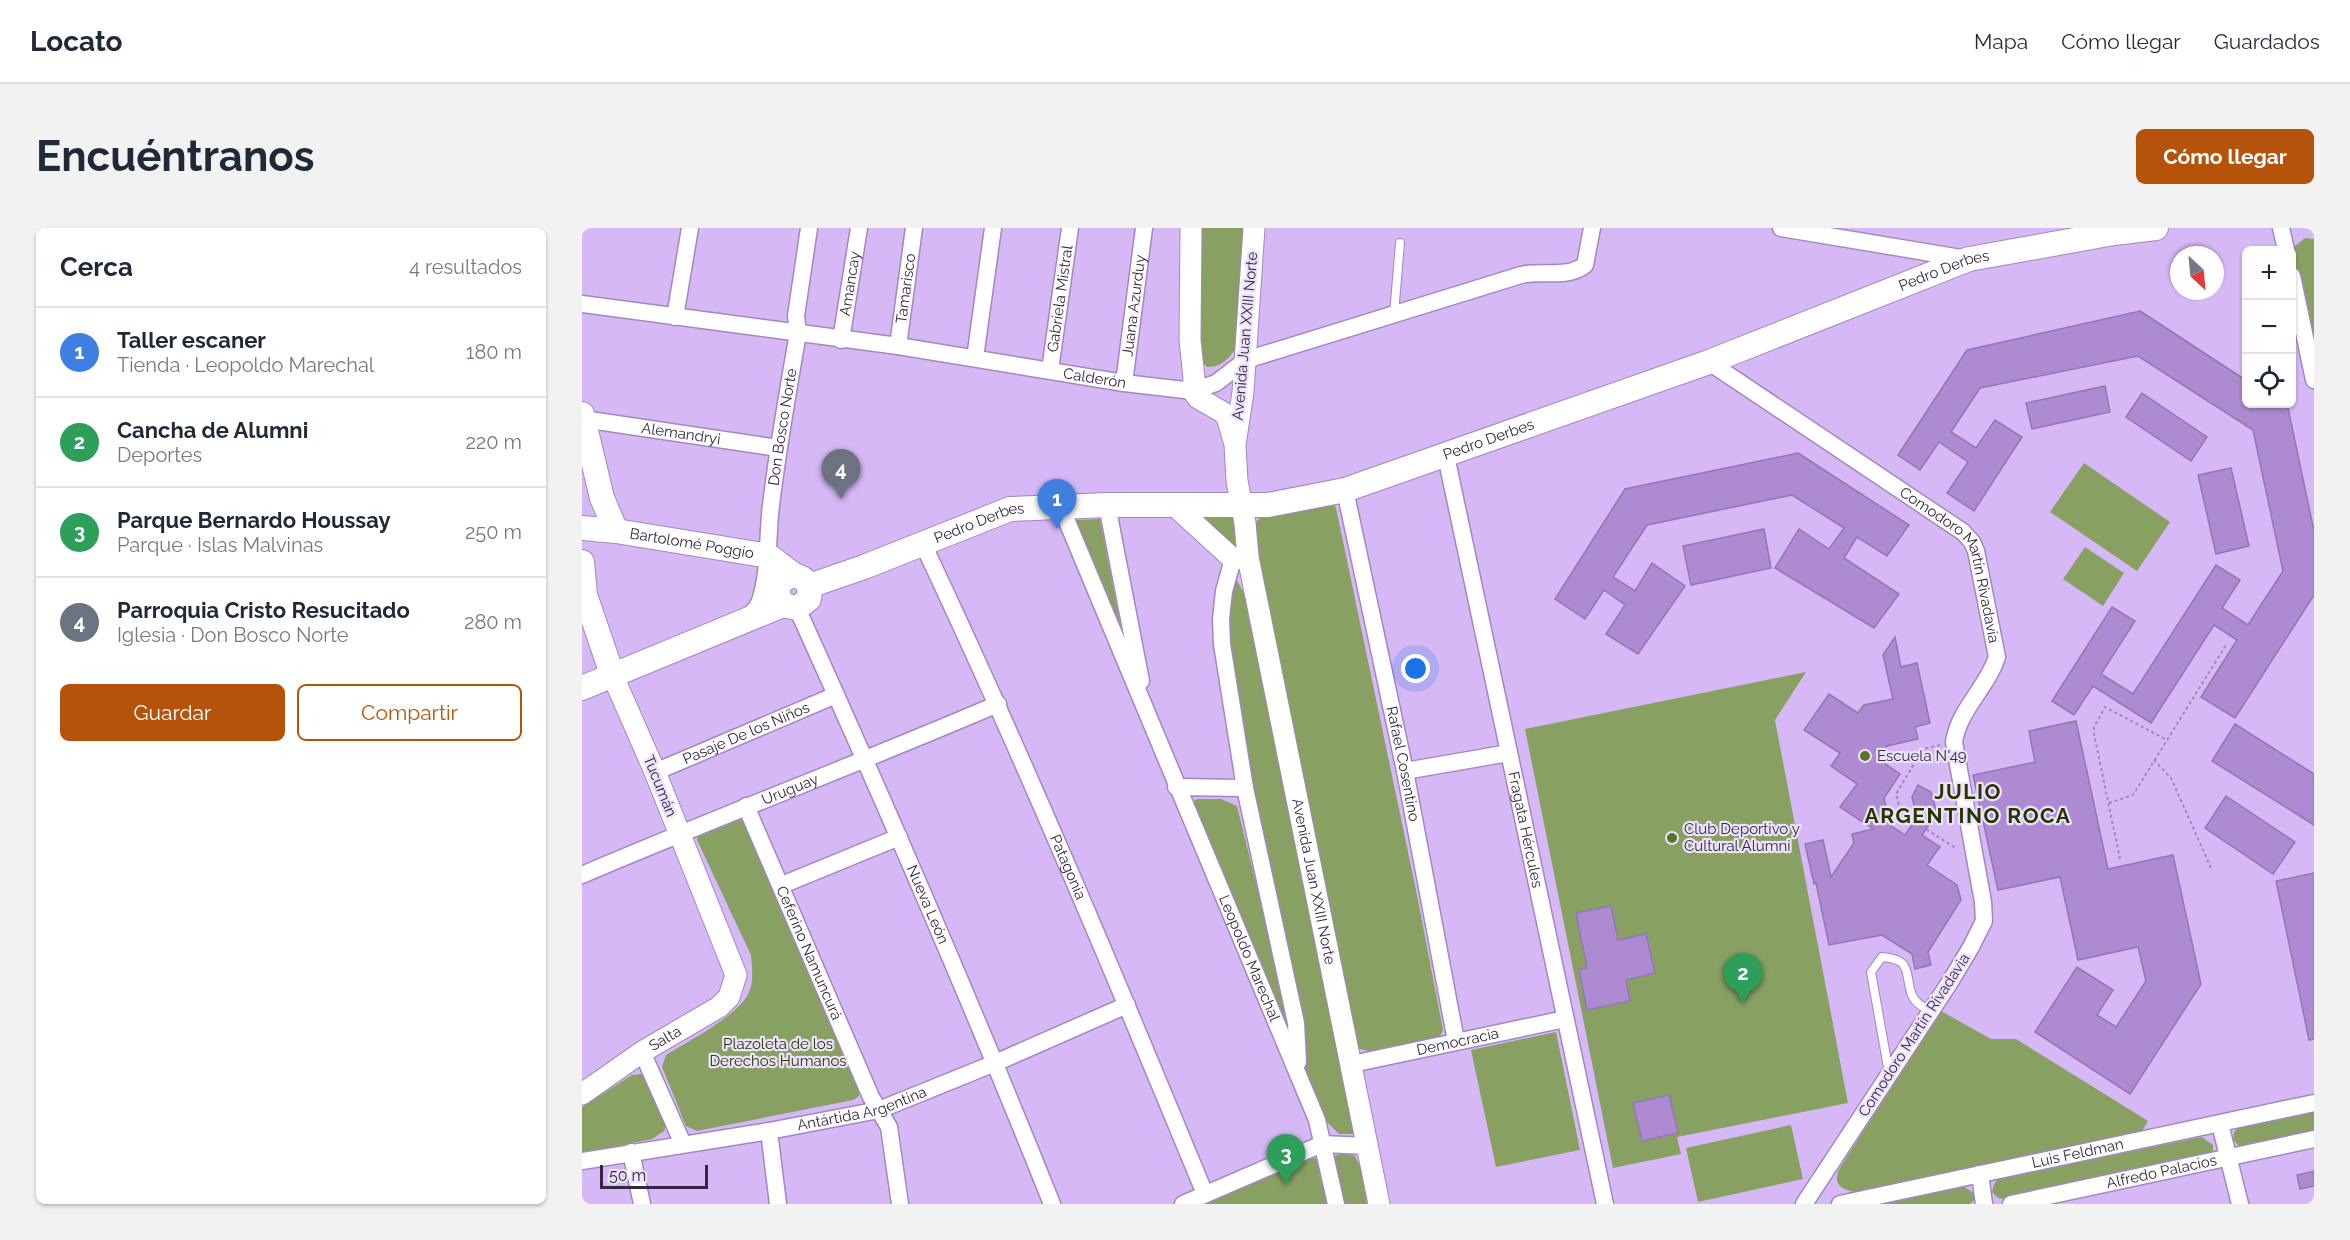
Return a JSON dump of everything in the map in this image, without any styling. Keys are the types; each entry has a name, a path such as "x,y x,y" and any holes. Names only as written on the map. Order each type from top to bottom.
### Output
{"main road":[{"name":"Pedro Derbes","path":"802,580 864,567 1010,509 1107,505 1268,506 1346,490 1708,362 1969,259 2114,232 2156,228"},
{"path":"583,416 602,498 616,531"},
{"name":"Bartolomé Poggio","path":"582,528 616,531 769,556 802,580"},
{"name":"Tucumán","path":"582,562 584,592 612,674"},
{"path":"582,688 743,620 790,607 809,599 802,580"}],"street":[{"path":"675,317 690,228"},
{"name":"Don Bosco Norte","path":"743,620 756,609 760,600 769,556 767,537 778,448 798,333 796,316 809,228"},
{"name":"Amancay","path":"841,340 859,228"},
{"name":"Tamarisco","path":"898,346 914,228"},
{"path":"975,358 993,228"},
{"name":"Gabriela Mistral","path":"1050,370 1070,228"},
{"name":"Juana Azurduy","path":"1124,382 1144,228"},
{"path":"1191,228 1190,340 1193,391 1216,383 1246,360 1521,275 1533,272 1571,273 1585,265 1592,228"},
{"name":"Avenida Juan XXIII Norte","path":"1235,445 1246,360 1254,228"},
{"path":"1781,228 1969,259"},
{"path":"2281,228 2285,246"},
{"path":"2296,295 2314,380"},
{"name":"Calderón","path":"582,304 898,346 1193,391"},
{"name":"Comodoro Martín Rivadavia","path":"1708,362 1963,532 1972,542 1980,569 1997,657 1994,666 1962,715 1956,728 1954,742 1983,902 1984,921 1971,948 1804,1204"},
{"name":"Avenida Juan XXIII Norte","path":"1193,391 1198,398 1224,413 1235,445 1240,505 1245,523 1240,558 1224,591 1221,619 1222,644 1245,788 1296,1023 1298,1075"},
{"name":"Alemandryi","path":"583,416 778,448"},
{"name":"Fragata Hércules","path":"1446,456 1605,1204"},
{"name":"Rafael Cosentino","path":"1346,490 1405,771 1456,1041"},
{"name":"Leopoldo Marechal","path":"1107,505 1148,717"},
{"path":"1175,506 1240,558"},
{"name":"Leopoldo Marechal","path":"1061,507 1317,1120 1336,1204"},
{"name":"Patagonia","path":"923,544 998,704 1205,1194"},
{"name":"Avenida Juan XXIII Norte","path":"1240,558 1352,1064 1378,1204"},
{"name":"Nueva León","path":"790,607 836,695 899,837 1052,1204"},
{"name":"Tucumán","path":"612,674 655,772 736,975"},
{"name":"Pasaje De los Niños","path":"655,772 836,695"},
{"name":"Uruguay","path":"582,875 998,704"},
{"path":"1405,771 1509,753"},
{"path":"1176,787 1245,788"},
{"name":"Ceferino Namuncurá","path":"746,806 782,885 871,1097 889,1127 900,1204"},
{"path":"782,885 899,837"},
{"name":"Salta","path":"582,1094 642,1052 719,1006 729,997 736,975"},
{"name":"Antártida Argentina","path":"582,1161 769,1131 879,1110 995,1063 1127,1005"},
{"name":"Democracia","path":"1352,1064 1565,1019"},
{"path":"642,1052 683,1144"},
{"name":"Luis Feldman","path":"1840,1204 2314,1103"},
{"path":"2220,1124 2240,1204"},
{"path":"769,1131 778,1204"},
{"name":"Alfredo Palacios","path":"2011,1204 2314,1139"},
{"path":"1183,1204 1322,1144 1368,1146"},
{"path":"631,1152 642,1204"},
{"path":"1980,1174 1984,1204"}],"lane":[{"path":"1394,315 1400,243"},
{"path":"1890,1074 1870,972 1882,957 1893,958 1905,966 1909,974 1912,995 1917,1003 1930,1011"}],"path":[{"path":"2109,803 2133,795 2226,645"},
{"path":"2120,859 2094,727 2105,706 2167,740"},
{"path":"1954,742 1923,749 1896,794 1901,813 1975,860"},
{"path":"2154,760 2171,778 2211,868"}],"green space":[{"path":"1198,228 1246,228 1235,350 1223,362 1212,367 1207,367 1200,360"},
{"path":"2305,238 2314,239 2314,357 2296,270 2295,246"},
{"path":"2084,463 2170,522 2137,571 2050,512"},
{"path":"1334,503 1417,895 1443,1030 1440,1036 1434,1039 1369,1051 1356,1048 1266,604 1254,530 1256,522 1261,517"},
{"path":"1233,517 1236,547 1233,547 1204,519"},
{"path":"1100,519 1121,628 1073,520"},
{"path":"2085,547 2124,573 2103,606 2063,579"},
{"path":"1235,577 1245,595 1355,1134 1339,1134 1327,1122 1305,1072 1257,825 1244,726 1227,636 1231,590"},
{"name":"Club Deportivo y Cultural Alumni","path":"1806,672 1775,720 1848,1103 1677,1137 1681,1154 1613,1168 1525,729"},
{"path":"1221,799 1237,806 1290,1021 1286,1026 1192,806 1193,801"},
{"name":"Plazoleta de los Derechos Humanos","path":"738,817 745,822 860,1088 859,1096 853,1100 697,1131 686,1126 662,1067 666,1055 725,1018 744,1000 751,988 751,955 697,840 698,833"},
{"path":"1941,1011 1991,1039 2016,1039 2148,1121 2142,1131 1858,1192 1842,1188 1837,1181 1841,1166"},
{"path":"1556,1032 1580,1150 1496,1167 1471,1050"},
{"path":"641,1074 648,1079 669,1119 664,1131 652,1139 582,1153 582,1107 632,1075"},
{"path":"2314,1111 2314,1134 2246,1149 2233,1140 2234,1132 2239,1127"},
{"path":"1791,1125 1803,1179 1698,1202 1686,1148"},
{"path":"2202,1137 2213,1145 2213,1151 2207,1156 2005,1200 1992,1192 1999,1178"},
{"path":"1344,1153 1355,1156 1361,1168 1367,1204 1341,1204 1332,1161 1334,1156"},
{"path":"1315,1158 1320,1164 1329,1204 1201,1204 1305,1159"},
{"path":"1963,1186 1975,1194 1970,1204 1875,1204"}],"building":[{"path":"2140,311 2242,378 2242,408 2288,408 2314,531 2314,595 2235,718 2201,697 2237,640 2214,625 2151,723 2093,686 2074,715 2052,701 2112,607 2135,621 2101,674 2133,694 2216,565 2240,580 2222,608 2248,625 2283,571 2253,430 2138,356 1980,388 1951,432 1976,448 1995,420 2022,437 1974,511 1947,493 1968,462 1939,442 1920,470 1898,455 1967,350"},
{"path":"2105,386 2110,412 2032,429 2026,403"},
{"path":"2142,393 2207,437 2191,461 2126,417"},
{"path":"1798,453 1909,525 1887,556 1857,537 1844,558 1899,594 1874,628 1775,568 1799,529 1829,549 1844,528 1792,495 1647,525 1613,577 1635,591 1652,563 1685,586 1638,654 1606,634 1625,605 1604,590 1585,619 1555,599 1625,489"},
{"path":"2231,468 2249,546 2216,554 2198,475"},
{"path":"1764,529 1771,568 1691,585 1683,546"},
{"path":"1895,637 1901,667 1917,663 1930,723 1915,727 1918,739 1887,746 1878,759 1900,774 1884,798 1890,825 1905,835 1917,818 1912,797 1918,785 1931,792 1937,813 1922,835 1940,847 1927,865 1957,885 1961,900 1928,952 1931,965 1915,969 1912,954 1882,935 1829,945 1805,844 1823,840 1831,877 1854,843 1852,834 1873,829 1840,807 1857,784 1831,766 1840,753 1804,730 1829,694 1858,713 1864,705 1893,699 1883,655"},
{"path":"2076,721 2108,869 2173,855 2201,984 2130,1094 2035,1032 2077,967 2113,990 2097,1015 2116,1027 2146,981 2138,947 2078,960 2060,877 1998,890 1973,775 2035,762 2029,731"},
{"path":"2235,724 2314,774 2314,825 2212,761"},
{"path":"2226,796 2295,842 2273,874 2205,828"},
{"path":"2314,873 2314,1039 2309,1040 2276,881"},
{"path":"1611,906 1618,940 1646,934 1655,973 1626,980 1630,1001 1587,1010 1579,969 1587,968 1576,913"},
{"path":"1669,1095 1678,1133 1642,1141 1633,1103"},
{"path":"2314,1171 2314,1186 2300,1189 2297,1175"}],"place":[{"name":"Parroquia Cristo Resucitado","path":"841,499"},
{"name":"Taller escaner","path":"1057,529"},
{"name":"Escuela N°49","path":"1865,756"},
{"name":"Club Deportivo y Cultural Alumni","path":"1672,838"},
{"name":"Cancha de Alumni","path":"1743,1003"},
{"name":"Parque Bernardo Houssay","path":"1286,1184"}],"district":[{"name":"JULIO ARGENTINO ROCA","path":"1968,804"}]}
